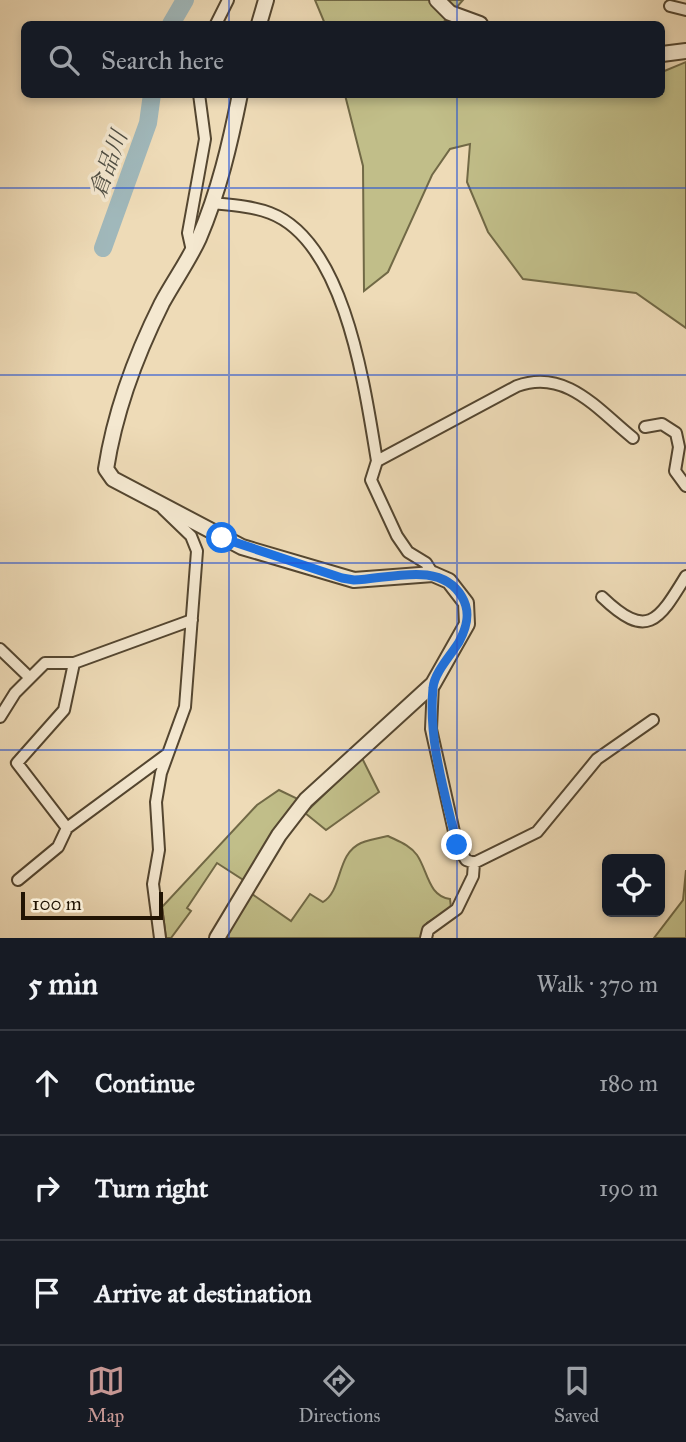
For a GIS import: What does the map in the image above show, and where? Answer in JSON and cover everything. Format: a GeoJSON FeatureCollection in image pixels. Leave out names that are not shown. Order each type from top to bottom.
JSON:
{"type":"FeatureCollection","features":[{"type":"Feature","properties":{"kind":"street"},"geometry":{"type":"LineString","coordinates":[[218,21],[228,0]]}},
{"type":"Feature","properties":{"kind":"street"},"geometry":{"type":"LineString","coordinates":[[259,21],[266,0]]}},
{"type":"Feature","properties":{"kind":"street"},"geometry":{"type":"LineString","coordinates":[[437,0],[450,13],[472,21]]}},
{"type":"Feature","properties":{"kind":"street"},"geometry":{"type":"LineString","coordinates":[[670,6],[686,10]]}},
{"type":"Feature","properties":{"kind":"street"},"geometry":{"type":"LineString","coordinates":[[665,54],[686,51]]}},
{"type":"Feature","properties":{"kind":"street"},"geometry":{"type":"LineString","coordinates":[[192,251],[188,233],[205,139],[200,98]]}},
{"type":"Feature","properties":{"kind":"street"},"geometry":{"type":"LineString","coordinates":[[217,938],[279,835],[306,800],[433,684],[467,624],[466,603],[449,580],[433,575],[354,580],[242,547],[113,479],[106,469],[123,393],[162,304],[192,251],[211,203],[227,160],[239,98]]}},
{"type":"Feature","properties":{"kind":"street"},"geometry":{"type":"LineString","coordinates":[[211,203],[244,206],[272,214],[307,239],[323,261],[355,338],[376,461],[371,480],[397,537],[408,552],[426,563],[433,575]]}},
{"type":"Feature","properties":{"kind":"street"},"geometry":{"type":"LineString","coordinates":[[376,461],[517,386],[540,380],[562,383],[634,438]]}},
{"type":"Feature","properties":{"kind":"street"},"geometry":{"type":"LineString","coordinates":[[645,427],[662,424],[676,433],[679,447],[675,471],[686,486]]}},
{"type":"Feature","properties":{"kind":"street"},"geometry":{"type":"LineString","coordinates":[[157,503],[191,536],[197,551],[185,707],[166,755],[156,802],[159,850],[153,884],[160,938]]}},
{"type":"Feature","properties":{"kind":"street"},"geometry":{"type":"LineString","coordinates":[[602,597],[624,619],[647,622],[656,618],[686,576]]}},
{"type":"Feature","properties":{"kind":"street"},"geometry":{"type":"LineString","coordinates":[[0,717],[28,676],[45,663],[74,663],[192,620]]}},
{"type":"Feature","properties":{"kind":"street"},"geometry":{"type":"LineString","coordinates":[[0,649],[28,676]]}},
{"type":"Feature","properties":{"kind":"street"},"geometry":{"type":"LineString","coordinates":[[67,828],[18,763],[64,710],[74,663]]}},
{"type":"Feature","properties":{"kind":"street"},"geometry":{"type":"LineString","coordinates":[[433,684],[431,729],[457,845],[466,860],[474,863],[537,832],[597,759],[653,720]]}},
{"type":"Feature","properties":{"kind":"street"},"geometry":{"type":"LineString","coordinates":[[18,880],[58,847],[67,828],[166,755]]}},
{"type":"Feature","properties":{"kind":"street"},"geometry":{"type":"LineString","coordinates":[[426,938],[428,930],[457,909],[473,876],[474,863]]}},
{"type":"Feature","properties":{"kind":"shaded area"},"geometry":{"type":"Polygon","coordinates":[[[315,0],[463,0],[445,21],[324,21],[315,0]]]}},
{"type":"Feature","properties":{"kind":"shaded area"},"geometry":{"type":"Polygon","coordinates":[[[686,62],[686,328],[636,293],[523,279],[488,232],[467,182],[470,144],[450,149],[432,175],[388,272],[364,291],[363,166],[346,98],[665,98],[665,71],[686,62]]]}},
{"type":"Feature","properties":{"kind":"shaded area"},"geometry":{"type":"Polygon","coordinates":[[[362,758],[379,792],[326,830],[305,813],[362,758]]]}},
{"type":"Feature","properties":{"kind":"shaded area"},"geometry":{"type":"Polygon","coordinates":[[[279,790],[298,799],[274,829],[245,881],[217,863],[187,908],[191,911],[171,938],[166,938],[162,907],[257,805],[279,790]]]}},
{"type":"Feature","properties":{"kind":"shaded area"},"geometry":{"type":"Polygon","coordinates":[[[388,836],[414,852],[433,888],[443,897],[450,899],[451,908],[427,923],[421,938],[223,938],[252,894],[291,921],[310,894],[323,902],[329,896],[347,855],[353,848],[361,843],[388,836]]]}},
{"type":"Feature","properties":{"kind":"shaded area"},"geometry":{"type":"Polygon","coordinates":[[[686,870],[686,938],[654,938],[683,900],[686,870]]]}},
{"type":"Feature","properties":{"kind":"waterway","name":"倉品川"},"geometry":{"type":"LineString","coordinates":[[173,21],[185,0]]}},
{"type":"Feature","properties":{"kind":"waterway","name":"倉品川"},"geometry":{"type":"LineString","coordinates":[[103,248],[148,123],[151,98]]}},
{"type":"Feature","properties":{"kind":"route"},"geometry":{"type":"LineString","coordinates":[[222,538],[242,547],[342,578],[367,580],[425,574],[449,580],[458,590],[466,603],[467,624],[433,684],[431,720],[457,845]]}}]}
